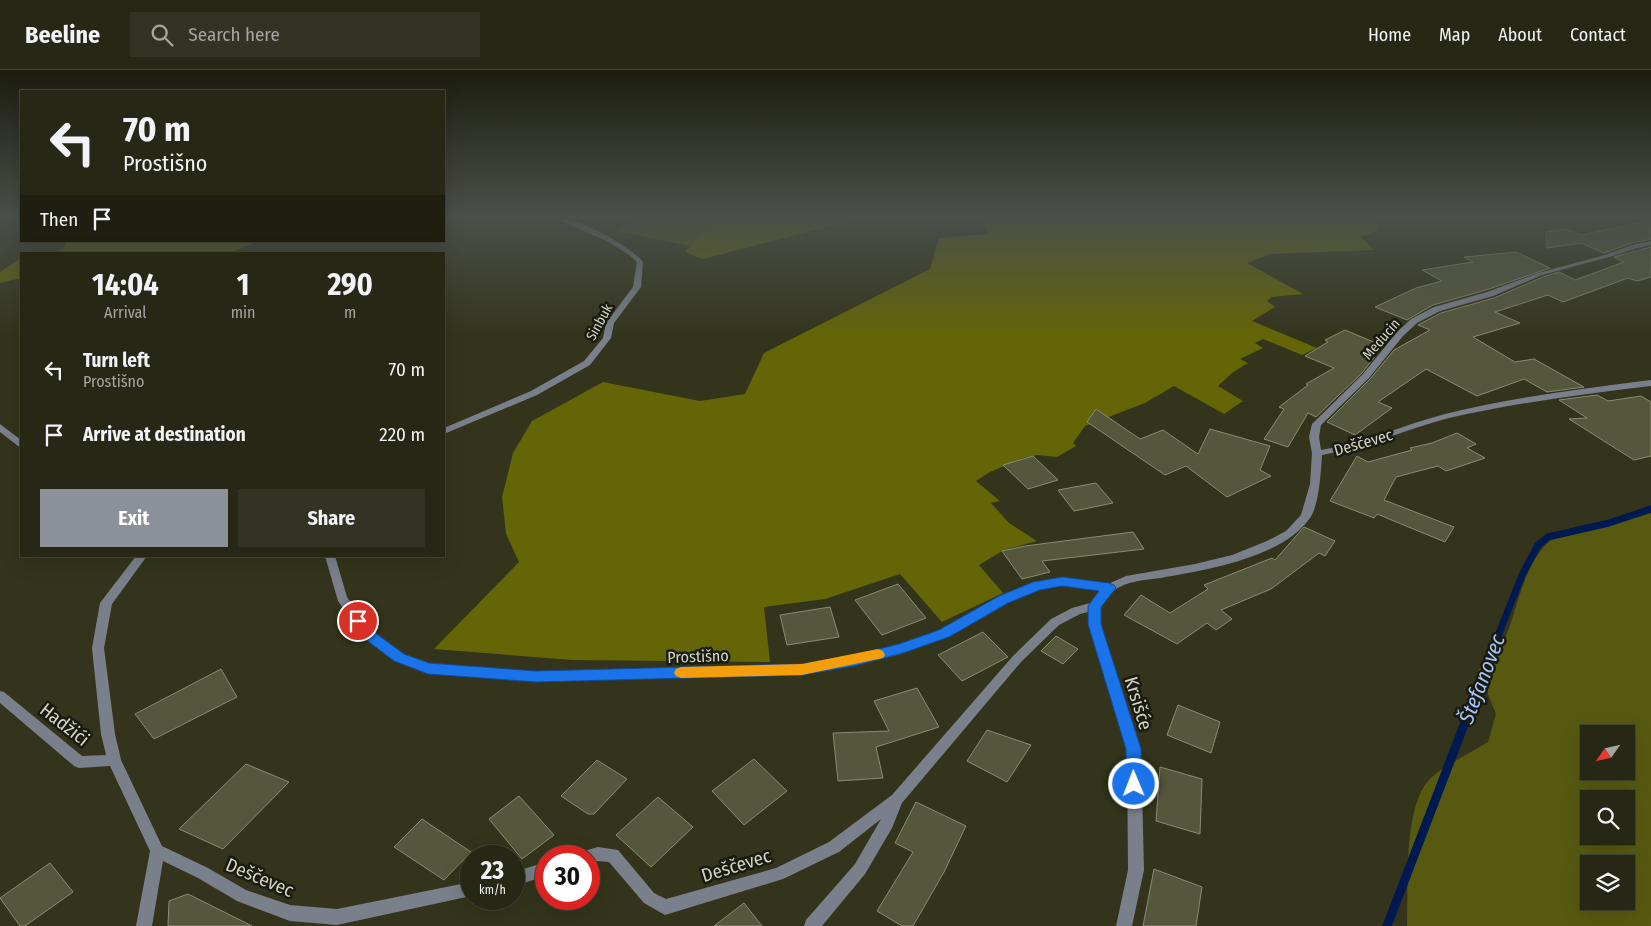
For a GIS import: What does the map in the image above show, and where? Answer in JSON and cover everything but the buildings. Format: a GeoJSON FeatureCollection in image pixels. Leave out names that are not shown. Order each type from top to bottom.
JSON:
{"type":"FeatureCollection","features":[{"type":"Feature","properties":{"kind":"street","name":"Sinbuk"},"geometry":{"type":"LineString","coordinates":[[445,431],[534,393],[587,363],[606,338],[610,323],[637,287],[640,262],[635,257]]}},
{"type":"Feature","properties":{"kind":"street","name":"Meducin"},"geometry":{"type":"LineString","coordinates":[[1317,453],[1314,437],[1317,424],[1366,376],[1400,334],[1414,322],[1438,309],[1490,294],[1540,274],[1603,257]]}},
{"type":"Feature","properties":{"kind":"street","name":"Deščevec"},"geometry":{"type":"LineString","coordinates":[[1109,588],[1126,580],[1149,574],[1195,568],[1235,558],[1272,544],[1290,533],[1306,516],[1315,484],[1317,453],[1338,451],[1446,416],[1524,401],[1651,383]]}},
{"type":"Feature","properties":{"kind":"street"},"geometry":{"type":"LineString","coordinates":[[0,427],[20,443]]}},
{"type":"Feature","properties":{"kind":"street"},"geometry":{"type":"LineString","coordinates":[[141,557],[106,603],[98,648],[108,734],[114,760],[157,851],[144,926]]}},
{"type":"Feature","properties":{"kind":"street","name":"Prostišno"},"geometry":{"type":"LineString","coordinates":[[330,557],[342,598],[366,633],[399,657],[428,668],[536,677],[802,669],[854,661],[901,649],[944,633],[1003,600],[1037,586],[1062,581],[1109,588]]}},
{"type":"Feature","properties":{"kind":"street"},"geometry":{"type":"LineString","coordinates":[[1094,606],[1109,588]]}},
{"type":"Feature","properties":{"kind":"street","name":"Deščevec"},"geometry":{"type":"LineString","coordinates":[[600,854],[613,855],[649,898],[665,907],[778,874],[834,847],[897,799],[1018,660],[1055,622],[1076,611],[1094,606]]}},
{"type":"Feature","properties":{"kind":"street","name":"Krsišće"},"geometry":{"type":"LineString","coordinates":[[1094,606],[1094,624],[1134,749],[1136,870],[1124,926]]}},
{"type":"Feature","properties":{"kind":"street","name":"Hadžići"},"geometry":{"type":"LineString","coordinates":[[0,696],[79,762],[114,760]]}},
{"type":"Feature","properties":{"kind":"street","name":"Deščevec"},"geometry":{"type":"LineString","coordinates":[[812,926],[860,869],[887,823],[897,799]]}},
{"type":"Feature","properties":{"kind":"street","name":"Deščevec"},"geometry":{"type":"LineString","coordinates":[[157,851],[203,873],[242,896],[290,913],[337,917],[460,891]]}},
{"type":"Feature","properties":{"kind":"shaded area"},"geometry":{"type":"Polygon","coordinates":[[[933,257],[1262,257],[1247,263],[1303,294],[1272,297],[1267,301],[1275,307],[1252,321],[1317,348],[1302,355],[1263,339],[1255,343],[1263,348],[1240,359],[1248,363],[1232,373],[1218,386],[1243,401],[1224,414],[1174,386],[1145,403],[1085,426],[1073,443],[1076,446],[1057,457],[1037,455],[1023,458],[990,472],[976,481],[1000,501],[991,503],[1009,523],[1037,541],[1004,550],[979,565],[1003,593],[942,622],[900,574],[825,599],[764,607],[770,662],[572,660],[434,649],[519,562],[506,534],[502,497],[513,453],[532,421],[603,382],[700,401],[745,394],[764,353],[930,269],[933,257]]]}},
{"type":"Feature","properties":{"kind":"shaded area"},"geometry":{"type":"Polygon","coordinates":[[[20,259],[20,278],[0,283],[0,272],[20,259]]]}},
{"type":"Feature","properties":{"kind":"shaded area"},"geometry":{"type":"Polygon","coordinates":[[[1651,513],[1651,926],[1407,926],[1411,826],[1422,789],[1438,772],[1488,742],[1496,714],[1478,670],[1500,648],[1508,631],[1527,575],[1542,550],[1552,539],[1651,513]]]}},
{"type":"Feature","properties":{"kind":"waterway","name":"Štefanovec"},"geometry":{"type":"LineString","coordinates":[[1479,684],[1522,575],[1538,545],[1548,537],[1609,523],[1651,509]]}},
{"type":"Feature","properties":{"kind":"waterway","name":"Štefanovec"},"geometry":{"type":"LineString","coordinates":[[1387,926],[1480,683]]}},
{"type":"Feature","properties":{"kind":"slow traffic"},"geometry":{"type":"LineString","coordinates":[[681,673],[802,669],[854,661],[878,655]]}},
{"type":"Feature","properties":{"kind":"route"},"geometry":{"type":"LineString","coordinates":[[358,621],[366,633],[399,657],[428,668],[536,677],[802,669],[854,661],[901,649],[944,633],[1003,600],[1037,586],[1062,581],[1109,588],[1094,606],[1094,624],[1134,749],[1134,784]]}}]}
